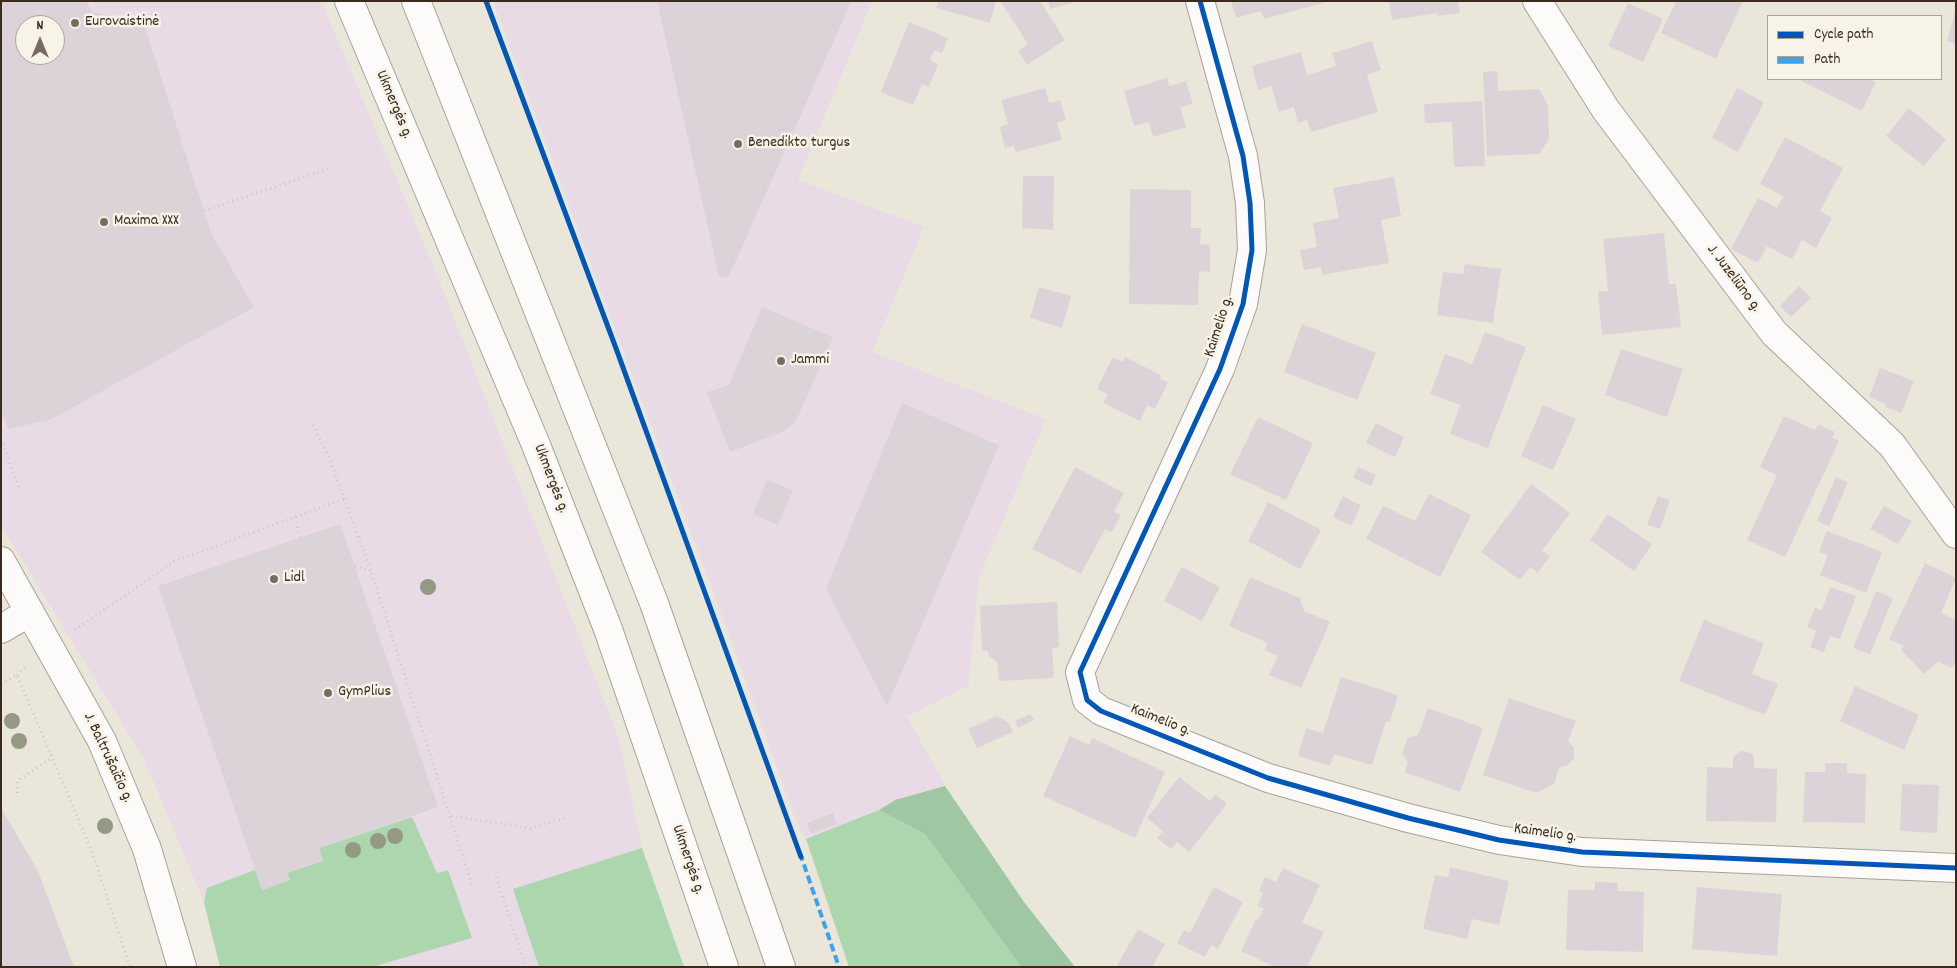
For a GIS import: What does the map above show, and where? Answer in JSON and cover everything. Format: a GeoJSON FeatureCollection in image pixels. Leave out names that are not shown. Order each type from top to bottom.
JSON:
{"type":"FeatureCollection","features":[{"type":"Feature","properties":{"kind":"main road","name":"Ukmergės g."},"geometry":{"type":"LineString","coordinates":[[349,1],[536,444],[598,601],[724,967]]}},
{"type":"Feature","properties":{"kind":"main road"},"geometry":{"type":"LineString","coordinates":[[416,1],[654,603],[781,967]]}},
{"type":"Feature","properties":{"kind":"main road","name":"Kaimelio g."},"geometry":{"type":"LineString","coordinates":[[1200,1],[1243,156],[1250,203],[1252,250],[1243,304],[1220,369],[1080,672],[1087,700],[1101,711],[1268,778],[1408,818],[1499,840],[1582,852],[1956,868]]}},
{"type":"Feature","properties":{"kind":"main road","name":"J. Juzeliūno g."},"geometry":{"type":"LineString","coordinates":[[1536,1],[1606,110],[1774,333],[1892,445],[1956,534]]}},
{"type":"Feature","properties":{"kind":"main road","name":"J. Baltrušaičio g."},"geometry":{"type":"LineString","coordinates":[[1,561],[102,741],[147,849],[182,967]]}},
{"type":"Feature","properties":{"kind":"main road"},"geometry":{"type":"LineString","coordinates":[[1,629],[30,612]]}},
{"type":"Feature","properties":{"kind":"path"},"geometry":{"type":"LineString","coordinates":[[204,211],[330,168]]}},
{"type":"Feature","properties":{"kind":"path"},"geometry":{"type":"LineString","coordinates":[[313,426],[328,456],[371,571],[472,885]]}},
{"type":"Feature","properties":{"kind":"path"},"geometry":{"type":"LineString","coordinates":[[1,439],[20,491]]}},
{"type":"Feature","properties":{"kind":"path"},"geometry":{"type":"LineString","coordinates":[[68,635],[175,561],[344,498]]}},
{"type":"Feature","properties":{"kind":"path"},"geometry":{"type":"LineString","coordinates":[[295,517],[300,537]]}},
{"type":"Feature","properties":{"kind":"path"},"geometry":{"type":"LineString","coordinates":[[355,566],[371,571]]}},
{"type":"Feature","properties":{"kind":"path"},"geometry":{"type":"LineString","coordinates":[[1,684],[17,675],[93,854],[130,967]]}},
{"type":"Feature","properties":{"kind":"path"},"geometry":{"type":"LineString","coordinates":[[17,793],[18,780],[52,758]]}},
{"type":"Feature","properties":{"kind":"path"},"geometry":{"type":"LineString","coordinates":[[451,816],[531,828],[566,818]]}},
{"type":"Feature","properties":{"kind":"path"},"geometry":{"type":"LineString","coordinates":[[496,877],[526,967]]}},
{"type":"Feature","properties":{"kind":"shaded area"},"geometry":{"type":"Polygon","coordinates":[[[1,1],[321,1],[435,270],[619,739],[642,848],[684,967],[220,967],[204,902],[144,759],[1,525],[1,1]]]}},
{"type":"Feature","properties":{"kind":"shaded area"},"geometry":{"type":"Polygon","coordinates":[[[493,1],[872,1],[798,180],[924,227],[872,352],[1046,419],[979,577],[968,686],[907,716],[945,786],[895,800],[879,810],[806,839],[798,825],[719,607],[493,1]]]}},
{"type":"Feature","properties":{"kind":"green space"},"geometry":{"type":"Polygon","coordinates":[[[945,786],[1024,902],[1075,967],[1021,967],[925,834],[879,810],[895,800],[945,786]]]}},
{"type":"Feature","properties":{"kind":"green space"},"geometry":{"type":"Polygon","coordinates":[[[879,810],[925,834],[1021,967],[849,967],[806,839],[879,810]]]}},
{"type":"Feature","properties":{"kind":"green space"},"geometry":{"type":"Polygon","coordinates":[[[412,817],[437,873],[448,870],[472,938],[372,967],[220,967],[204,902],[207,888],[255,870],[262,890],[290,880],[287,873],[323,861],[319,848],[412,817]]]}},
{"type":"Feature","properties":{"kind":"green space"},"geometry":{"type":"Polygon","coordinates":[[[642,848],[684,967],[539,967],[513,889],[642,848]]]}},
{"type":"Feature","properties":{"kind":"building","name":"Maxima XXX"},"geometry":{"type":"Polygon","coordinates":[[[1,1],[86,1],[92,12],[143,21],[211,233],[254,307],[52,419],[8,429],[1,409],[1,1]]]}},
{"type":"Feature","properties":{"kind":"building","name":"Benedikto turgus"},"geometry":{"type":"Polygon","coordinates":[[[657,1],[851,2],[728,278],[719,276],[657,1]]]}},
{"type":"Feature","properties":{"kind":"building"},"geometry":{"type":"Polygon","coordinates":[[[938,1],[996,1],[990,23],[936,8],[938,1]]]}},
{"type":"Feature","properties":{"kind":"building"},"geometry":{"type":"Polygon","coordinates":[[[1000,1],[1040,1],[1065,40],[1027,65],[1018,51],[1028,44],[1000,1]]]}},
{"type":"Feature","properties":{"kind":"building"},"geometry":{"type":"Polygon","coordinates":[[[1048,1],[1075,1],[1075,2],[1050,9],[1048,1]]]}},
{"type":"Feature","properties":{"kind":"building"},"geometry":{"type":"Polygon","coordinates":[[[1231,1],[1327,2],[1264,19],[1261,11],[1236,18],[1231,1]]]}},
{"type":"Feature","properties":{"kind":"building"},"geometry":{"type":"Polygon","coordinates":[[[1389,1],[1458,1],[1460,13],[1437,16],[1437,13],[1392,20],[1389,1]]]}},
{"type":"Feature","properties":{"kind":"building"},"geometry":{"type":"Polygon","coordinates":[[[1676,1],[1743,1],[1716,59],[1661,33],[1676,1]]]}},
{"type":"Feature","properties":{"kind":"building"},"geometry":{"type":"Polygon","coordinates":[[[1628,3],[1663,19],[1643,62],[1608,46],[1628,3]]]}},
{"type":"Feature","properties":{"kind":"building"},"geometry":{"type":"Polygon","coordinates":[[[1956,12],[1956,44],[1947,41],[1956,12]]]}},
{"type":"Feature","properties":{"kind":"building"},"geometry":{"type":"Polygon","coordinates":[[[909,22],[948,38],[942,53],[934,50],[930,60],[938,64],[929,87],[922,84],[913,105],[881,92],[909,22]]]}},
{"type":"Feature","properties":{"kind":"building"},"geometry":{"type":"Polygon","coordinates":[[[1372,41],[1381,70],[1367,75],[1378,112],[1311,132],[1307,120],[1298,123],[1294,107],[1279,112],[1271,86],[1258,90],[1252,66],[1301,52],[1307,75],[1336,66],[1332,53],[1372,41]]]}},
{"type":"Feature","properties":{"kind":"building"},"geometry":{"type":"Polygon","coordinates":[[[1497,71],[1498,91],[1539,89],[1548,105],[1549,139],[1539,154],[1487,156],[1483,72],[1497,71]]]}},
{"type":"Feature","properties":{"kind":"building"},"geometry":{"type":"Polygon","coordinates":[[[1167,78],[1169,86],[1186,81],[1193,104],[1180,107],[1186,127],[1153,137],[1149,122],[1134,126],[1124,91],[1167,78]]]}},
{"type":"Feature","properties":{"kind":"building"},"geometry":{"type":"Polygon","coordinates":[[[1871,80],[1876,82],[1862,111],[1801,81],[1871,80]]]}},
{"type":"Feature","properties":{"kind":"building"},"geometry":{"type":"Polygon","coordinates":[[[1045,88],[1049,103],[1060,100],[1066,120],[1057,123],[1062,140],[1015,152],[1014,146],[1005,148],[1000,127],[1008,124],[1001,100],[1045,88]]]}},
{"type":"Feature","properties":{"kind":"building"},"geometry":{"type":"Polygon","coordinates":[[[1737,88],[1764,102],[1738,152],[1712,138],[1737,88]]]}},
{"type":"Feature","properties":{"kind":"building"},"geometry":{"type":"Polygon","coordinates":[[[1482,101],[1485,166],[1454,167],[1452,122],[1425,123],[1424,104],[1482,101]]]}},
{"type":"Feature","properties":{"kind":"building"},"geometry":{"type":"Polygon","coordinates":[[[1909,108],[1946,139],[1924,166],[1886,136],[1909,108]]]}},
{"type":"Feature","properties":{"kind":"building"},"geometry":{"type":"Polygon","coordinates":[[[1785,137],[1843,168],[1820,211],[1832,218],[1816,248],[1802,240],[1792,259],[1767,246],[1758,263],[1731,249],[1758,198],[1777,208],[1783,196],[1760,184],[1785,137]]]}},
{"type":"Feature","properties":{"kind":"building"},"geometry":{"type":"Polygon","coordinates":[[[1023,176],[1054,176],[1053,230],[1022,228],[1023,176]]]}},
{"type":"Feature","properties":{"kind":"building"},"geometry":{"type":"Polygon","coordinates":[[[1394,177],[1401,216],[1381,220],[1389,263],[1322,275],[1321,267],[1304,270],[1300,250],[1317,247],[1313,223],[1339,218],[1333,188],[1394,177]]]}},
{"type":"Feature","properties":{"kind":"building"},"geometry":{"type":"Polygon","coordinates":[[[1130,189],[1191,190],[1191,228],[1201,228],[1200,244],[1210,245],[1210,272],[1199,271],[1198,305],[1129,304],[1130,189]]]}},
{"type":"Feature","properties":{"kind":"building"},"geometry":{"type":"Polygon","coordinates":[[[1664,233],[1669,284],[1676,284],[1681,327],[1602,335],[1598,292],[1608,291],[1603,239],[1664,233]]]}},
{"type":"Feature","properties":{"kind":"building"},"geometry":{"type":"Polygon","coordinates":[[[1465,264],[1501,269],[1493,323],[1437,315],[1443,272],[1463,274],[1465,264]]]}},
{"type":"Feature","properties":{"kind":"building"},"geometry":{"type":"Polygon","coordinates":[[[1799,286],[1811,298],[1791,317],[1780,306],[1799,286]]]}},
{"type":"Feature","properties":{"kind":"building"},"geometry":{"type":"Polygon","coordinates":[[[1039,287],[1071,296],[1062,328],[1030,318],[1039,287]]]}},
{"type":"Feature","properties":{"kind":"building","name":"Jammi"},"geometry":{"type":"Polygon","coordinates":[[[762,307],[833,337],[796,421],[784,431],[730,452],[707,392],[729,385],[762,307]]]}},
{"type":"Feature","properties":{"kind":"building"},"geometry":{"type":"Polygon","coordinates":[[[1302,324],[1376,353],[1357,400],[1284,372],[1302,324]]]}},
{"type":"Feature","properties":{"kind":"building"},"geometry":{"type":"Polygon","coordinates":[[[1485,332],[1526,347],[1488,448],[1450,434],[1460,405],[1430,394],[1445,354],[1472,364],[1485,332]]]}},
{"type":"Feature","properties":{"kind":"building"},"geometry":{"type":"Polygon","coordinates":[[[1621,349],[1683,369],[1667,417],[1605,395],[1621,349]]]}},
{"type":"Feature","properties":{"kind":"building"},"geometry":{"type":"Polygon","coordinates":[[[1113,357],[1123,362],[1125,357],[1161,375],[1160,379],[1168,382],[1155,409],[1147,405],[1140,421],[1103,403],[1108,394],[1097,389],[1113,357]]]}},
{"type":"Feature","properties":{"kind":"building"},"geometry":{"type":"Polygon","coordinates":[[[1880,368],[1914,381],[1901,413],[1885,407],[1886,404],[1869,397],[1880,368]]]}},
{"type":"Feature","properties":{"kind":"building"},"geometry":{"type":"Polygon","coordinates":[[[902,403],[999,445],[887,706],[826,589],[902,403]]]}},
{"type":"Feature","properties":{"kind":"building"},"geometry":{"type":"Polygon","coordinates":[[[1543,405],[1576,419],[1553,470],[1521,456],[1543,405]]]}},
{"type":"Feature","properties":{"kind":"building"},"geometry":{"type":"Polygon","coordinates":[[[1784,416],[1815,430],[1818,424],[1835,432],[1832,438],[1839,441],[1785,557],[1747,540],[1777,475],[1760,467],[1784,416]]]}},
{"type":"Feature","properties":{"kind":"building"},"geometry":{"type":"Polygon","coordinates":[[[1258,417],[1313,443],[1286,500],[1230,474],[1258,417]]]}},
{"type":"Feature","properties":{"kind":"building"},"geometry":{"type":"Polygon","coordinates":[[[1376,423],[1404,437],[1395,457],[1366,443],[1376,423]]]}},
{"type":"Feature","properties":{"kind":"building"},"geometry":{"type":"Polygon","coordinates":[[[1075,467],[1124,493],[1114,512],[1121,515],[1112,532],[1105,529],[1081,574],[1032,549],[1075,467]]]}},
{"type":"Feature","properties":{"kind":"building"},"geometry":{"type":"Polygon","coordinates":[[[1358,467],[1376,475],[1371,486],[1353,478],[1358,467]]]}},
{"type":"Feature","properties":{"kind":"building"},"geometry":{"type":"Polygon","coordinates":[[[1836,477],[1848,482],[1829,526],[1817,521],[1836,477]]]}},
{"type":"Feature","properties":{"kind":"building"},"geometry":{"type":"Polygon","coordinates":[[[767,480],[793,490],[778,525],[753,514],[767,480]]]}},
{"type":"Feature","properties":{"kind":"building"},"geometry":{"type":"Polygon","coordinates":[[[1531,484],[1570,513],[1542,551],[1550,556],[1538,573],[1530,567],[1520,580],[1481,552],[1531,484]]]}},
{"type":"Feature","properties":{"kind":"building"},"geometry":{"type":"Polygon","coordinates":[[[1429,494],[1471,515],[1440,577],[1366,539],[1383,506],[1415,521],[1429,494]]]}},
{"type":"Feature","properties":{"kind":"building"},"geometry":{"type":"Polygon","coordinates":[[[1343,496],[1361,505],[1351,526],[1333,517],[1343,496]]]}},
{"type":"Feature","properties":{"kind":"building"},"geometry":{"type":"Polygon","coordinates":[[[1658,496],[1670,500],[1660,529],[1647,525],[1658,496]]]}},
{"type":"Feature","properties":{"kind":"building"},"geometry":{"type":"Polygon","coordinates":[[[1268,502],[1321,530],[1300,569],[1248,541],[1268,502]]]}},
{"type":"Feature","properties":{"kind":"building"},"geometry":{"type":"Polygon","coordinates":[[[1884,506],[1912,521],[1898,544],[1870,529],[1884,506]]]}},
{"type":"Feature","properties":{"kind":"building"},"geometry":{"type":"Polygon","coordinates":[[[1608,514],[1652,544],[1634,571],[1590,540],[1608,514]]]}},
{"type":"Feature","properties":{"kind":"building"},"geometry":{"type":"Polygon","coordinates":[[[340,524],[438,807],[319,848],[323,861],[287,873],[290,880],[262,890],[158,586],[340,524]]]}},
{"type":"Feature","properties":{"kind":"building"},"geometry":{"type":"Polygon","coordinates":[[[1827,531],[1882,552],[1866,593],[1820,575],[1828,555],[1819,552],[1827,531]]]}},
{"type":"Feature","properties":{"kind":"building"},"geometry":{"type":"Polygon","coordinates":[[[1925,563],[1956,578],[1941,613],[1956,620],[1956,660],[1952,668],[1938,662],[1924,674],[1901,650],[1904,646],[1889,639],[1925,563]]]}},
{"type":"Feature","properties":{"kind":"building"},"geometry":{"type":"Polygon","coordinates":[[[1182,567],[1220,587],[1202,621],[1164,601],[1182,567]]]}},
{"type":"Feature","properties":{"kind":"building"},"geometry":{"type":"Polygon","coordinates":[[[1250,577],[1300,598],[1304,611],[1330,622],[1301,688],[1269,675],[1278,656],[1264,650],[1268,643],[1229,626],[1250,577]]]}},
{"type":"Feature","properties":{"kind":"building"},"geometry":{"type":"Polygon","coordinates":[[[1830,587],[1856,596],[1840,639],[1830,636],[1824,652],[1810,647],[1816,631],[1807,627],[1815,608],[1822,610],[1830,587]]]}},
{"type":"Feature","properties":{"kind":"building"},"geometry":{"type":"Polygon","coordinates":[[[1876,591],[1893,598],[1870,654],[1853,648],[1876,591]]]}},
{"type":"Feature","properties":{"kind":"building"},"geometry":{"type":"Polygon","coordinates":[[[1057,602],[1059,647],[1052,648],[1054,678],[999,681],[997,662],[989,656],[988,651],[982,651],[980,606],[1057,602]]]}},
{"type":"Feature","properties":{"kind":"building"},"geometry":{"type":"Polygon","coordinates":[[[1704,620],[1764,643],[1752,674],[1778,684],[1765,715],[1679,681],[1704,620]]]}},
{"type":"Feature","properties":{"kind":"building"},"geometry":{"type":"Polygon","coordinates":[[[1341,677],[1398,695],[1390,722],[1386,721],[1372,765],[1334,754],[1330,766],[1298,756],[1306,728],[1323,733],[1341,677]]]}},
{"type":"Feature","properties":{"kind":"building"},"geometry":{"type":"Polygon","coordinates":[[[1855,686],[1919,715],[1904,750],[1840,721],[1855,686]]]}},
{"type":"Feature","properties":{"kind":"building"},"geometry":{"type":"Polygon","coordinates":[[[1509,698],[1576,721],[1568,741],[1574,747],[1574,758],[1568,765],[1559,768],[1554,784],[1536,793],[1483,775],[1509,698]]]}},
{"type":"Feature","properties":{"kind":"building"},"geometry":{"type":"Polygon","coordinates":[[[1428,708],[1483,728],[1460,792],[1405,772],[1408,762],[1402,754],[1408,738],[1418,735],[1428,708]]]}},
{"type":"Feature","properties":{"kind":"building"},"geometry":{"type":"Polygon","coordinates":[[[1030,714],[1034,720],[1018,728],[1015,721],[1030,714]]]}},
{"type":"Feature","properties":{"kind":"building"},"geometry":{"type":"Polygon","coordinates":[[[997,716],[1008,722],[1013,732],[977,748],[968,729],[997,716]]]}},
{"type":"Feature","properties":{"kind":"building"},"geometry":{"type":"Polygon","coordinates":[[[1070,736],[1089,745],[1092,738],[1165,772],[1135,838],[1043,796],[1070,736]]]}},
{"type":"Feature","properties":{"kind":"building"},"geometry":{"type":"Polygon","coordinates":[[[1741,751],[1751,753],[1754,758],[1754,768],[1777,769],[1776,822],[1706,821],[1707,767],[1733,768],[1733,757],[1741,751]]]}},
{"type":"Feature","properties":{"kind":"building"},"geometry":{"type":"Polygon","coordinates":[[[1825,763],[1847,763],[1847,773],[1866,774],[1865,823],[1803,822],[1805,772],[1825,772],[1825,763]]]}},
{"type":"Feature","properties":{"kind":"building"},"geometry":{"type":"Polygon","coordinates":[[[1179,777],[1210,801],[1215,794],[1227,804],[1189,852],[1177,842],[1171,849],[1157,838],[1163,831],[1147,818],[1179,777]]]}},
{"type":"Feature","properties":{"kind":"building"},"geometry":{"type":"Polygon","coordinates":[[[1902,784],[1939,785],[1937,833],[1900,831],[1902,784]]]}},
{"type":"Feature","properties":{"kind":"building"},"geometry":{"type":"Polygon","coordinates":[[[1,808],[38,871],[74,967],[1,967],[1,808]]]}},
{"type":"Feature","properties":{"kind":"building"},"geometry":{"type":"Polygon","coordinates":[[[833,813],[837,824],[811,834],[807,823],[833,813]]]}},
{"type":"Feature","properties":{"kind":"building"},"geometry":{"type":"Polygon","coordinates":[[[1450,867],[1509,881],[1499,925],[1472,919],[1467,939],[1423,929],[1435,875],[1448,877],[1450,867]]]}},
{"type":"Feature","properties":{"kind":"building"},"geometry":{"type":"Polygon","coordinates":[[[1283,868],[1320,885],[1302,922],[1324,932],[1307,967],[1275,967],[1241,951],[1256,919],[1258,920],[1264,908],[1257,906],[1263,893],[1259,891],[1265,877],[1276,882],[1283,868]]]}},
{"type":"Feature","properties":{"kind":"building"},"geometry":{"type":"Polygon","coordinates":[[[1595,882],[1618,883],[1618,891],[1644,892],[1643,952],[1566,950],[1568,890],[1595,890],[1595,882]]]}},
{"type":"Feature","properties":{"kind":"building"},"geometry":{"type":"Polygon","coordinates":[[[1214,887],[1243,902],[1218,949],[1211,945],[1205,957],[1177,943],[1184,930],[1190,933],[1214,887]]]}},
{"type":"Feature","properties":{"kind":"building"},"geometry":{"type":"Polygon","coordinates":[[[1697,887],[1782,894],[1777,956],[1692,949],[1697,887]]]}},
{"type":"Feature","properties":{"kind":"building"},"geometry":{"type":"Polygon","coordinates":[[[1138,929],[1165,944],[1152,967],[1116,967],[1138,929]]]}},
{"type":"Feature","properties":{"kind":"marked path"},"geometry":{"type":"LineString","coordinates":[[800,853],[839,967]]}},
{"type":"Feature","properties":{"kind":"cycle path"},"geometry":{"type":"LineString","coordinates":[[486,1],[617,351],[801,857]]}},
{"type":"Feature","properties":{"kind":"cycle path"},"geometry":{"type":"LineString","coordinates":[[1200,1],[1243,156],[1250,203],[1252,250],[1243,304],[1220,369],[1080,672],[1087,700],[1101,711],[1268,778],[1408,818],[1499,840],[1582,852],[1956,868]]}},
{"type":"Feature","properties":{"kind":"place","name":"Eurovaistinė"},"geometry":{"type":"Point","coordinates":[75,23]}},
{"type":"Feature","properties":{"kind":"place","name":"Benedikto turgus"},"geometry":{"type":"Point","coordinates":[738,144]}},
{"type":"Feature","properties":{"kind":"place","name":"Maxima XXX"},"geometry":{"type":"Point","coordinates":[104,222]}},
{"type":"Feature","properties":{"kind":"place","name":"Jammi"},"geometry":{"type":"Point","coordinates":[781,361]}},
{"type":"Feature","properties":{"kind":"place","name":"Lidl"},"geometry":{"type":"Point","coordinates":[274,579]}},
{"type":"Feature","properties":{"kind":"place","name":"GymPlius"},"geometry":{"type":"Point","coordinates":[328,693]}}]}
